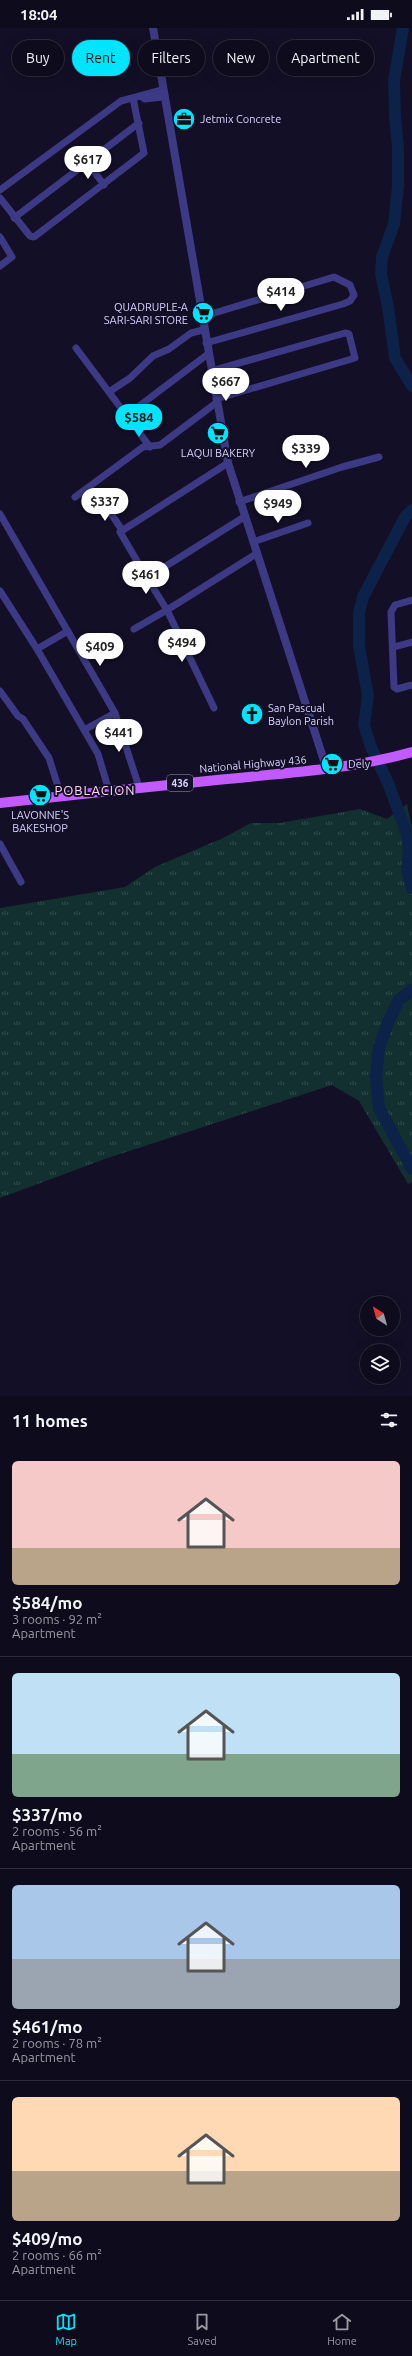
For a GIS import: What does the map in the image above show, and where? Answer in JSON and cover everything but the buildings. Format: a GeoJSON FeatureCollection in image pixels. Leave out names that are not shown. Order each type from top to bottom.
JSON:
{"type":"FeatureCollection","features":[{"type":"Feature","properties":{"kind":"main road","name":"National Highway 436"},"geometry":{"type":"LineString","coordinates":[[0,803],[139,787],[327,770],[361,765],[412,752]]}},
{"type":"Feature","properties":{"kind":"street"},"geometry":{"type":"LineString","coordinates":[[152,28],[203,330],[228,463],[239,502],[299,680],[327,770]]}},
{"type":"Feature","properties":{"kind":"street"},"geometry":{"type":"LineString","coordinates":[[0,190],[121,101],[142,97],[144,99],[163,94]]}},
{"type":"Feature","properties":{"kind":"street"},"geometry":{"type":"LineString","coordinates":[[0,198],[14,218],[30,236],[34,237],[104,185],[144,153],[133,98]]}},
{"type":"Feature","properties":{"kind":"street"},"geometry":{"type":"LineString","coordinates":[[14,218],[139,123]]}},
{"type":"Feature","properties":{"kind":"street"},"geometry":{"type":"LineString","coordinates":[[88,163],[104,185]]}},
{"type":"Feature","properties":{"kind":"street"},"geometry":{"type":"LineString","coordinates":[[0,237],[12,257],[0,266]]}},
{"type":"Feature","properties":{"kind":"street"},"geometry":{"type":"LineString","coordinates":[[201,316],[334,278],[350,285],[354,296],[350,301],[343,304],[206,343]]}},
{"type":"Feature","properties":{"kind":"street"},"geometry":{"type":"LineString","coordinates":[[109,392],[130,378],[153,356],[170,349],[191,333],[203,330]]}},
{"type":"Feature","properties":{"kind":"street"},"geometry":{"type":"LineString","coordinates":[[75,497],[143,446],[150,447],[160,445],[216,400],[355,358],[347,333],[211,371]]}},
{"type":"Feature","properties":{"kind":"street"},"geometry":{"type":"LineString","coordinates":[[76,348],[150,447]]}},
{"type":"Feature","properties":{"kind":"street"},"geometry":{"type":"LineString","coordinates":[[126,416],[208,354]]}},
{"type":"Feature","properties":{"kind":"street"},"geometry":{"type":"LineString","coordinates":[[239,502],[342,466],[378,457]]}},
{"type":"Feature","properties":{"kind":"street"},"geometry":{"type":"LineString","coordinates":[[214,708],[166,610],[120,534],[122,530],[228,463]]}},
{"type":"Feature","properties":{"kind":"street"},"geometry":{"type":"LineString","coordinates":[[104,503],[122,530]]}},
{"type":"Feature","properties":{"kind":"street"},"geometry":{"type":"LineString","coordinates":[[0,514],[115,713],[139,787]]}},
{"type":"Feature","properties":{"kind":"street"},"geometry":{"type":"LineString","coordinates":[[147,578],[244,517]]}},
{"type":"Feature","properties":{"kind":"street"},"geometry":{"type":"LineString","coordinates":[[253,542],[308,523]]}},
{"type":"Feature","properties":{"kind":"street"},"geometry":{"type":"LineString","coordinates":[[134,629],[256,554]]}},
{"type":"Feature","properties":{"kind":"street"},"geometry":{"type":"LineString","coordinates":[[0,591],[37,649],[98,754],[109,791]]}},
{"type":"Feature","properties":{"kind":"street"},"geometry":{"type":"LineString","coordinates":[[412,600],[395,605],[392,609],[394,687],[397,689],[412,685]]}},
{"type":"Feature","properties":{"kind":"street"},"geometry":{"type":"LineString","coordinates":[[37,649],[68,631]]}},
{"type":"Feature","properties":{"kind":"street"},"geometry":{"type":"LineString","coordinates":[[394,647],[412,642]]}},
{"type":"Feature","properties":{"kind":"street"},"geometry":{"type":"LineString","coordinates":[[0,691],[18,716],[23,719],[49,758],[60,796]]}},
{"type":"Feature","properties":{"kind":"street"},"geometry":{"type":"LineString","coordinates":[[84,730],[115,713]]}},
{"type":"Feature","properties":{"kind":"street"},"geometry":{"type":"LineString","coordinates":[[0,844],[21,882]]}},
{"type":"Feature","properties":{"kind":"green space"},"geometry":{"type":"Polygon","coordinates":[[[407,804],[412,829],[412,1182],[408,1184],[359,1101],[332,1085],[105,1159],[0,1198],[0,908],[125,887],[155,867],[223,838],[251,823],[280,823],[360,809],[387,819],[407,804]]]}},
{"type":"Feature","properties":{"kind":"waterway"},"geometry":{"type":"LineString","coordinates":[[403,28],[394,81],[398,148],[398,186],[394,224],[382,257],[381,274],[388,307],[395,358],[412,386]]}},
{"type":"Feature","properties":{"kind":"waterway"},"geometry":{"type":"LineString","coordinates":[[412,510],[405,517],[363,597],[359,613],[359,646],[368,696],[364,725],[371,747],[388,783],[407,834],[409,851],[407,870],[412,888]]}},
{"type":"Feature","properties":{"kind":"waterway"},"geometry":{"type":"LineString","coordinates":[[412,990],[399,1000],[388,1022],[379,1048],[376,1077],[379,1108],[412,1169]]}},
{"type":"Feature","properties":{"kind":"place","name":"Jetmix Concrete"},"geometry":{"type":"Point","coordinates":[184,119]}},
{"type":"Feature","properties":{"kind":"place","name":"QUADRUPLE-A SARI-SARI STORE"},"geometry":{"type":"Point","coordinates":[203,313]}},
{"type":"Feature","properties":{"kind":"place","name":"LAQUI BAKERY"},"geometry":{"type":"Point","coordinates":[218,433]}},
{"type":"Feature","properties":{"kind":"place","name":"San Pascual Baylon Parish"},"geometry":{"type":"Point","coordinates":[252,714]}},
{"type":"Feature","properties":{"kind":"place","name":"Dely"},"geometry":{"type":"Point","coordinates":[332,764]}},
{"type":"Feature","properties":{"kind":"place","name":"LAVONNE'S BAKESHOP"},"geometry":{"type":"Point","coordinates":[40,795]}},
{"type":"Feature","properties":{"kind":"district","name":"POBLACION"},"geometry":{"type":"Point","coordinates":[95,790]}}]}
